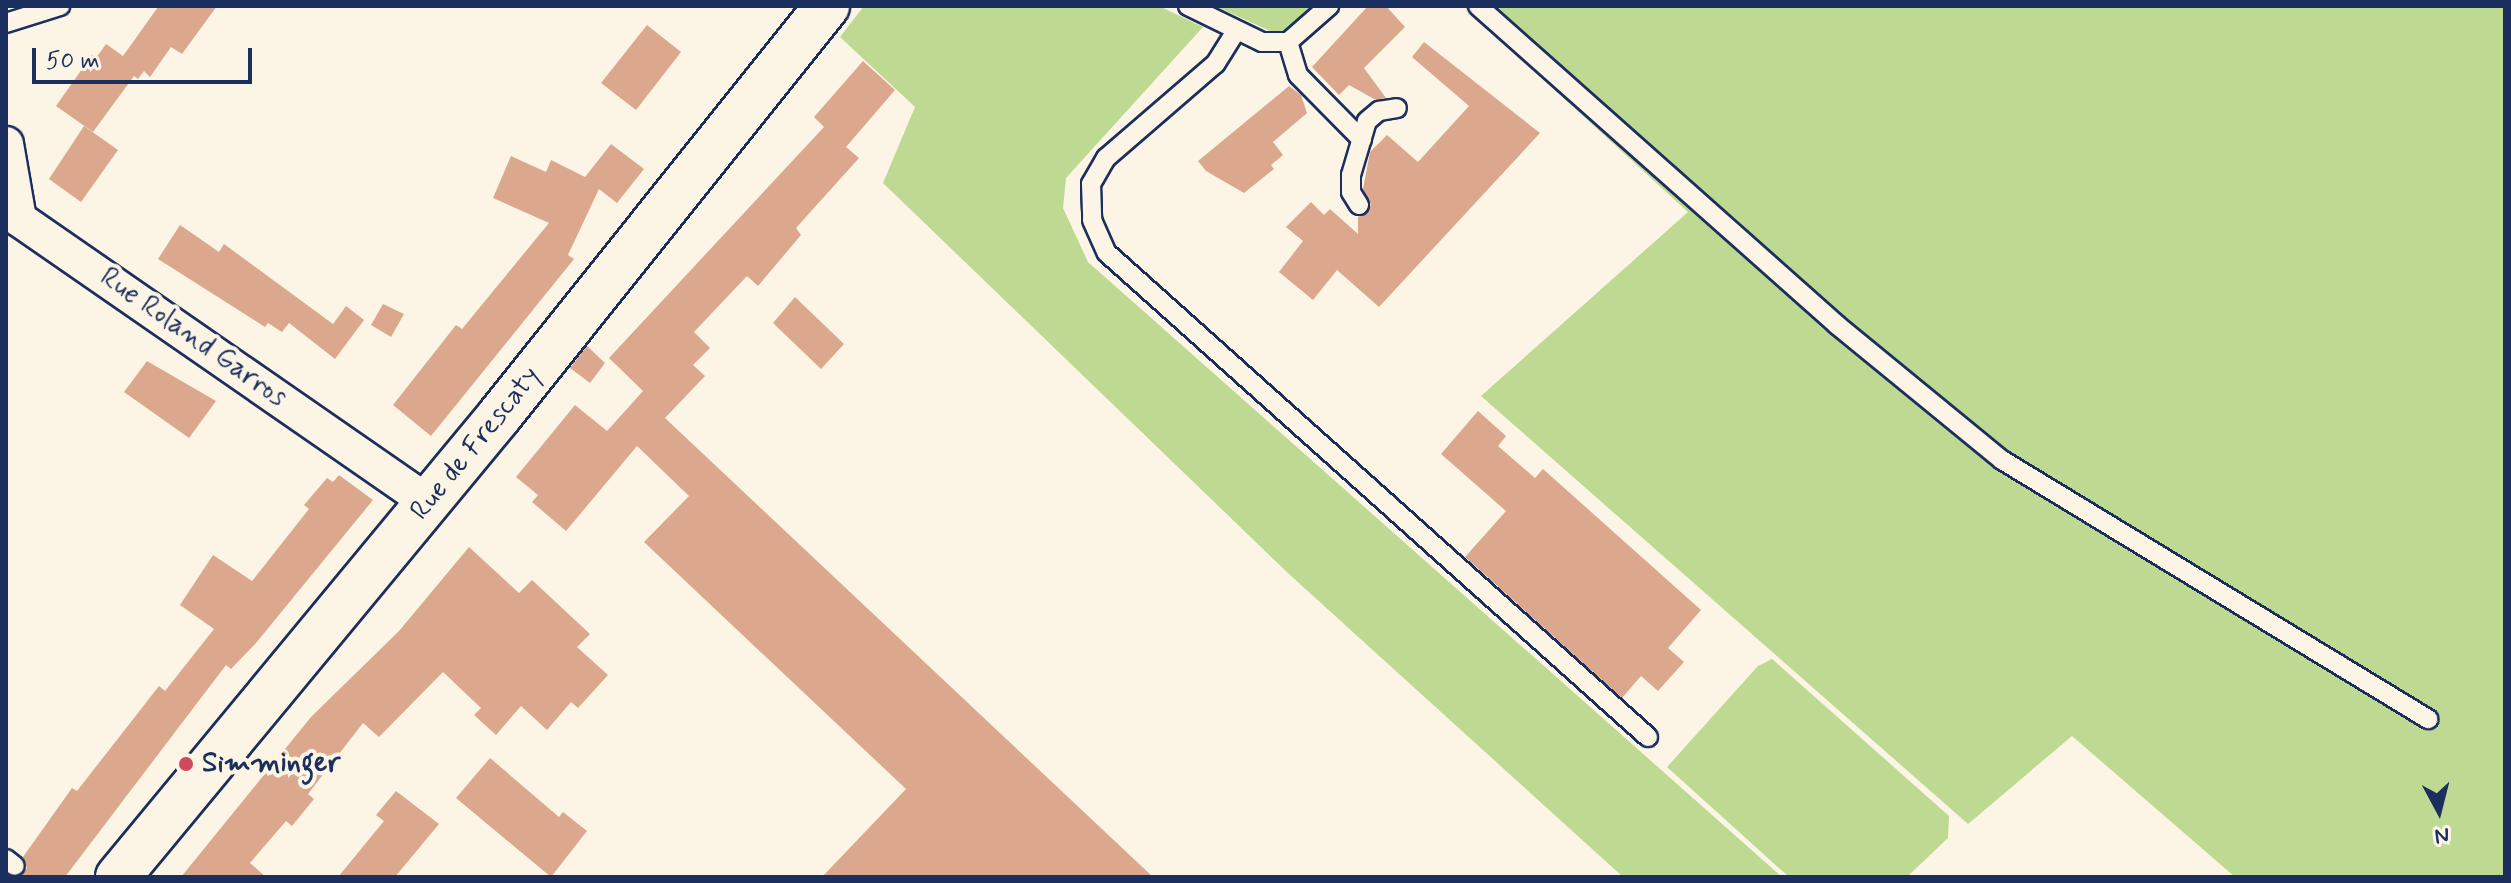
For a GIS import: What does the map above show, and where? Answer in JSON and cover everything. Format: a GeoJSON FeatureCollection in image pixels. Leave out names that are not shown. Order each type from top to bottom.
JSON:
{"type":"FeatureCollection","features":[{"type":"Feature","properties":{"kind":"street","name":"Rue de Frescaty"},"geometry":{"type":"LineString","coordinates":[[118,877],[428,502],[827,6]]}},
{"type":"Feature","properties":{"kind":"street","name":"Rue Roland Garros"},"geometry":{"type":"LineString","coordinates":[[6,144],[13,221],[428,502]]}},
{"type":"Feature","properties":{"kind":"lane"},"geometry":{"type":"LineString","coordinates":[[6,23],[60,6]]}},
{"type":"Feature","properties":{"kind":"lane"},"geometry":{"type":"LineString","coordinates":[[1188,6],[1262,42],[1288,42],[1329,6]]}},
{"type":"Feature","properties":{"kind":"lane"},"geometry":{"type":"LineString","coordinates":[[1478,6],[1837,325],[2002,460],[2428,719]]}},
{"type":"Feature","properties":{"kind":"lane"},"geometry":{"type":"LineString","coordinates":[[1236,31],[1215,64],[1106,158],[1091,184],[1092,220],[1107,253],[1648,737]]}},
{"type":"Feature","properties":{"kind":"lane"},"geometry":{"type":"LineString","coordinates":[[1288,42],[1298,75],[1362,140]]}},
{"type":"Feature","properties":{"kind":"lane"},"geometry":{"type":"LineString","coordinates":[[1359,205],[1351,192],[1351,175],[1367,121],[1379,111],[1397,108]]}},
{"type":"Feature","properties":{"kind":"green space"},"geometry":{"type":"Polygon","coordinates":[[[864,6],[1159,6],[1203,27],[1066,178],[1063,208],[1088,262],[1782,877],[1623,877],[1290,575],[883,183],[915,107],[840,37],[864,6]]]}},
{"type":"Feature","properties":{"kind":"green space"},"geometry":{"type":"Polygon","coordinates":[[[1215,6],[1340,6],[1297,43],[1215,6]]]}},
{"type":"Feature","properties":{"kind":"green space"},"geometry":{"type":"Polygon","coordinates":[[[1463,6],[2505,6],[2505,877],[2235,877],[2072,736],[1968,824],[1481,396],[1688,212],[1463,6]]]}},
{"type":"Feature","properties":{"kind":"green space"},"geometry":{"type":"Polygon","coordinates":[[[1772,659],[1949,816],[1948,838],[1907,877],[1789,877],[1667,767],[1758,666],[1772,659]]]}},
{"type":"Feature","properties":{"kind":"building"},"geometry":{"type":"Polygon","coordinates":[[[217,6],[182,54],[171,47],[150,77],[144,71],[138,79],[134,76],[93,132],[56,106],[92,55],[96,58],[106,44],[123,56],[158,7],[217,6]]]}},
{"type":"Feature","properties":{"kind":"building"},"geometry":{"type":"Polygon","coordinates":[[[1368,6],[1386,6],[1405,27],[1364,68],[1386,98],[1376,100],[1349,85],[1339,95],[1312,67],[1368,6]]]}},
{"type":"Feature","properties":{"kind":"building"},"geometry":{"type":"Polygon","coordinates":[[[647,25],[681,52],[636,110],[601,83],[647,25]]]}},
{"type":"Feature","properties":{"kind":"building"},"geometry":{"type":"Polygon","coordinates":[[[1424,42],[1540,133],[1379,307],[1337,270],[1313,300],[1279,272],[1303,241],[1286,227],[1311,202],[1324,215],[1330,209],[1358,234],[1358,217],[1371,205],[1363,189],[1370,152],[1387,135],[1418,162],[1469,106],[1412,57],[1424,42]]]}},
{"type":"Feature","properties":{"kind":"building"},"geometry":{"type":"Polygon","coordinates":[[[863,61],[895,90],[846,147],[859,158],[796,228],[801,235],[758,286],[747,276],[694,332],[710,348],[693,365],[705,376],[665,418],[1153,877],[822,877],[906,789],[644,542],[689,496],[637,446],[566,531],[532,502],[538,495],[516,477],[575,405],[607,431],[643,391],[609,358],[824,127],[814,117],[863,61]]]}},
{"type":"Feature","properties":{"kind":"building"},"geometry":{"type":"Polygon","coordinates":[[[1289,86],[1301,95],[1307,113],[1273,142],[1283,155],[1271,165],[1274,169],[1244,193],[1206,171],[1198,161],[1289,86]]]}},
{"type":"Feature","properties":{"kind":"building"},"geometry":{"type":"Polygon","coordinates":[[[84,126],[118,150],[81,202],[49,179],[84,126]]]}},
{"type":"Feature","properties":{"kind":"building"},"geometry":{"type":"Polygon","coordinates":[[[611,144],[644,169],[617,203],[599,189],[568,255],[574,259],[431,436],[393,405],[456,325],[462,329],[549,223],[493,198],[511,156],[546,172],[551,160],[585,177],[611,144]]]}},
{"type":"Feature","properties":{"kind":"building"},"geometry":{"type":"Polygon","coordinates":[[[180,225],[219,252],[224,244],[333,324],[346,306],[364,320],[335,359],[289,323],[282,332],[268,323],[265,327],[158,259],[180,225]]]}},
{"type":"Feature","properties":{"kind":"building"},"geometry":{"type":"Polygon","coordinates":[[[795,297],[844,344],[821,369],[773,323],[795,297]]]}},
{"type":"Feature","properties":{"kind":"building"},"geometry":{"type":"Polygon","coordinates":[[[383,304],[404,314],[391,337],[371,325],[383,304]]]}},
{"type":"Feature","properties":{"kind":"building"},"geometry":{"type":"Polygon","coordinates":[[[587,346],[605,363],[590,383],[570,368],[587,346]]]}},
{"type":"Feature","properties":{"kind":"building"},"geometry":{"type":"Polygon","coordinates":[[[147,361],[216,401],[189,438],[124,392],[147,361]]]}},
{"type":"Feature","properties":{"kind":"building"},"geometry":{"type":"Polygon","coordinates":[[[1478,411],[1506,436],[1498,446],[1535,478],[1543,469],[1701,610],[1668,648],[1684,662],[1658,691],[1641,676],[1622,698],[1465,557],[1506,511],[1441,454],[1478,411]]]}},
{"type":"Feature","properties":{"kind":"building"},"geometry":{"type":"Polygon","coordinates":[[[339,475],[373,500],[256,643],[231,669],[226,665],[65,877],[20,877],[27,868],[23,857],[72,788],[77,791],[159,686],[165,691],[214,629],[180,605],[213,555],[252,581],[309,509],[304,505],[327,478],[333,482],[339,475]]]}},
{"type":"Feature","properties":{"kind":"building"},"geometry":{"type":"Polygon","coordinates":[[[469,547],[519,593],[532,580],[590,634],[577,647],[608,675],[578,708],[571,702],[547,730],[521,706],[496,735],[474,715],[481,708],[443,672],[379,737],[363,723],[308,794],[314,799],[292,826],[286,821],[250,863],[266,877],[181,877],[311,717],[399,631],[469,547]]]}},
{"type":"Feature","properties":{"kind":"building"},"geometry":{"type":"Polygon","coordinates":[[[490,758],[559,817],[563,812],[587,831],[551,877],[456,798],[490,758]]]}},
{"type":"Feature","properties":{"kind":"building"},"geometry":{"type":"Polygon","coordinates":[[[396,791],[439,824],[395,877],[338,877],[384,821],[376,815],[396,791]]]}},
{"type":"Feature","properties":{"kind":"place","name":"Simminger"},"geometry":{"type":"Point","coordinates":[186,764]}}]}
